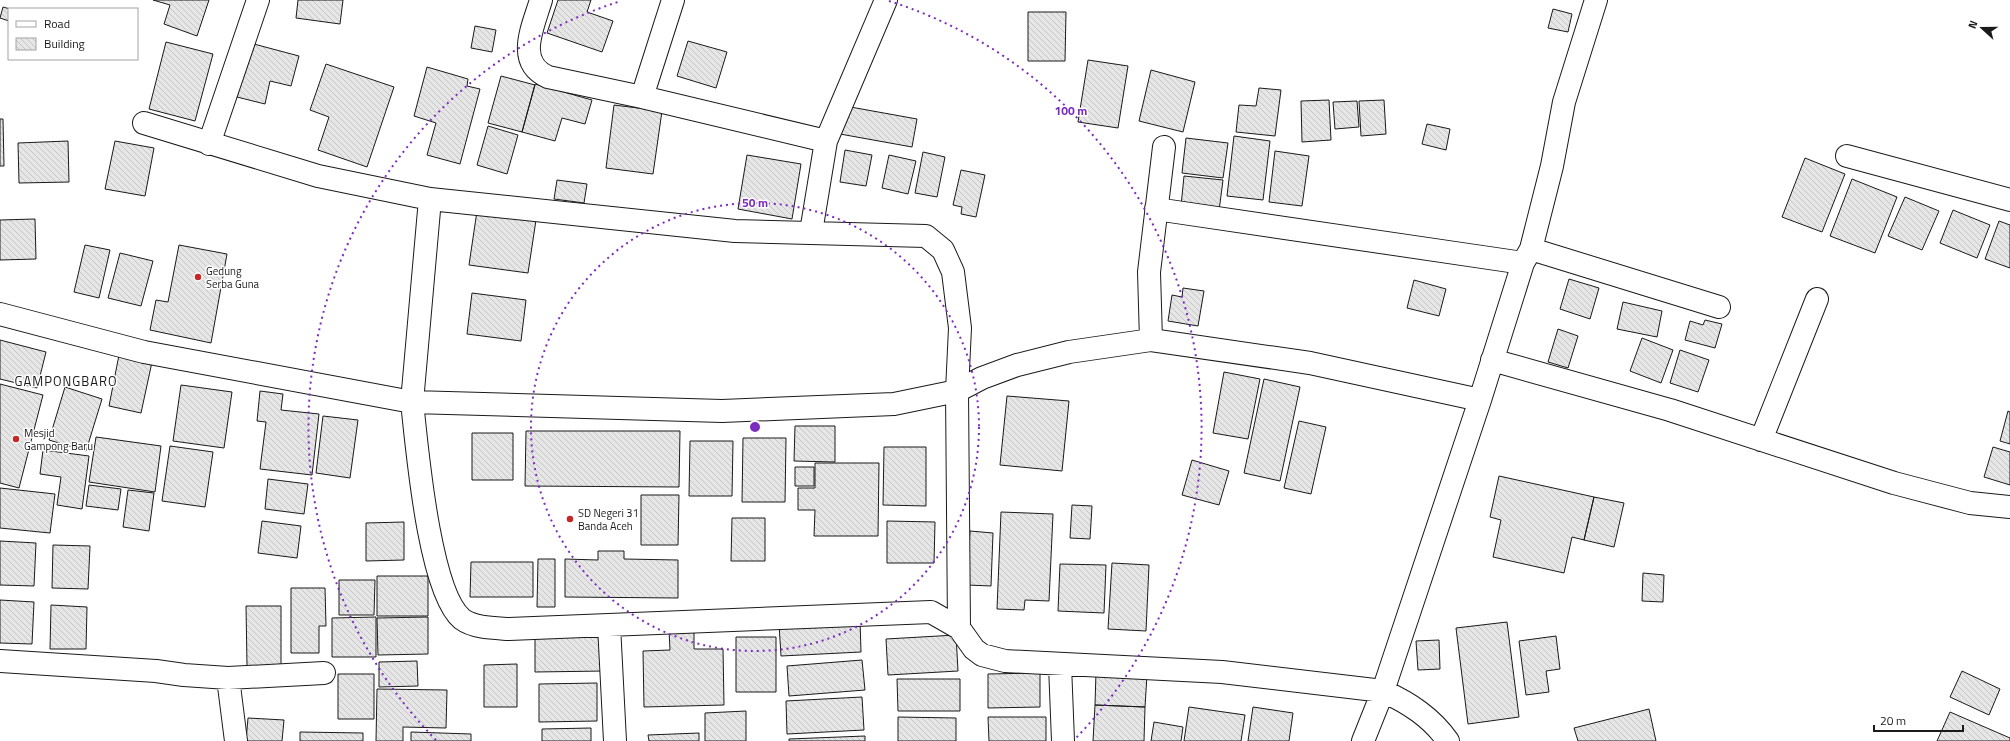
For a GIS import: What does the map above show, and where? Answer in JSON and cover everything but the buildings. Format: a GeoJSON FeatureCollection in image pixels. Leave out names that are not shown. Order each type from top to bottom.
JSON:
{"type":"FeatureCollection","features":[{"type":"Feature","properties":{"kind":"street"},"geometry":{"type":"LineString","coordinates":[[209,144],[258,0]]}},
{"type":"Feature","properties":{"kind":"street"},"geometry":{"type":"LineString","coordinates":[[541,0],[529,42],[530,58],[533,67],[548,77],[642,97],[826,141]]}},
{"type":"Feature","properties":{"kind":"street"},"geometry":{"type":"LineString","coordinates":[[642,97],[673,0]]}},
{"type":"Feature","properties":{"kind":"street"},"geometry":{"type":"LineString","coordinates":[[811,232],[826,141],[886,0]]}},
{"type":"Feature","properties":{"kind":"street"},"geometry":{"type":"LineString","coordinates":[[1363,741],[1383,691],[1527,256],[1552,166],[1564,102],[1596,0]]}},
{"type":"Feature","properties":{"kind":"street"},"geometry":{"type":"LineString","coordinates":[[144,123],[318,176],[430,199],[735,231],[926,236],[943,250],[953,272],[960,328],[957,391],[959,628]]}},
{"type":"Feature","properties":{"kind":"street"},"geometry":{"type":"LineString","coordinates":[[1151,340],[1149,272],[1164,147]]}},
{"type":"Feature","properties":{"kind":"street"},"geometry":{"type":"LineString","coordinates":[[1847,156],[2010,200]]}},
{"type":"Feature","properties":{"kind":"street"},"geometry":{"type":"LineString","coordinates":[[430,199],[412,402],[419,469],[436,569],[448,601],[462,619],[479,626],[501,629],[919,611],[931,612],[959,628],[974,649],[982,655],[1006,662],[1222,672],[1383,691],[1407,703],[1428,718],[1448,741]]}},
{"type":"Feature","properties":{"kind":"street"},"geometry":{"type":"LineString","coordinates":[[1156,209],[1527,256],[1719,307]]}},
{"type":"Feature","properties":{"kind":"street"},"geometry":{"type":"LineString","coordinates":[[1761,440],[1817,299]]}},
{"type":"Feature","properties":{"kind":"street"},"geometry":{"type":"LineString","coordinates":[[0,314],[144,352],[412,402],[722,411],[894,404],[957,391],[982,378],[1017,365],[1069,352],[1151,340],[1310,363],[1480,400]]}},
{"type":"Feature","properties":{"kind":"street"},"geometry":{"type":"LineString","coordinates":[[1492,360],[1670,410],[1894,483],[1970,503],[2010,507]]}},
{"type":"Feature","properties":{"kind":"street"},"geometry":{"type":"LineString","coordinates":[[609,625],[615,741]]}},
{"type":"Feature","properties":{"kind":"street"},"geometry":{"type":"LineString","coordinates":[[0,662],[156,671],[184,675],[228,678],[324,673]]}},
{"type":"Feature","properties":{"kind":"street"},"geometry":{"type":"LineString","coordinates":[[1060,665],[1063,741]]}},
{"type":"Feature","properties":{"kind":"street"},"geometry":{"type":"LineString","coordinates":[[228,678],[236,741]]}},
{"type":"Feature","properties":{"kind":"place","name":"Gedung Serba Guna"},"geometry":{"type":"Point","coordinates":[198,277]}},
{"type":"Feature","properties":{"kind":"place","name":"Mesjid Gampong Baru"},"geometry":{"type":"Point","coordinates":[16,439]}},
{"type":"Feature","properties":{"kind":"place","name":"SD Negeri 31 Banda Aceh"},"geometry":{"type":"Point","coordinates":[570,519]}},
{"type":"Feature","properties":{"kind":"district","name":"GAMPONGBARO"},"geometry":{"type":"Point","coordinates":[66,381]}}]}
